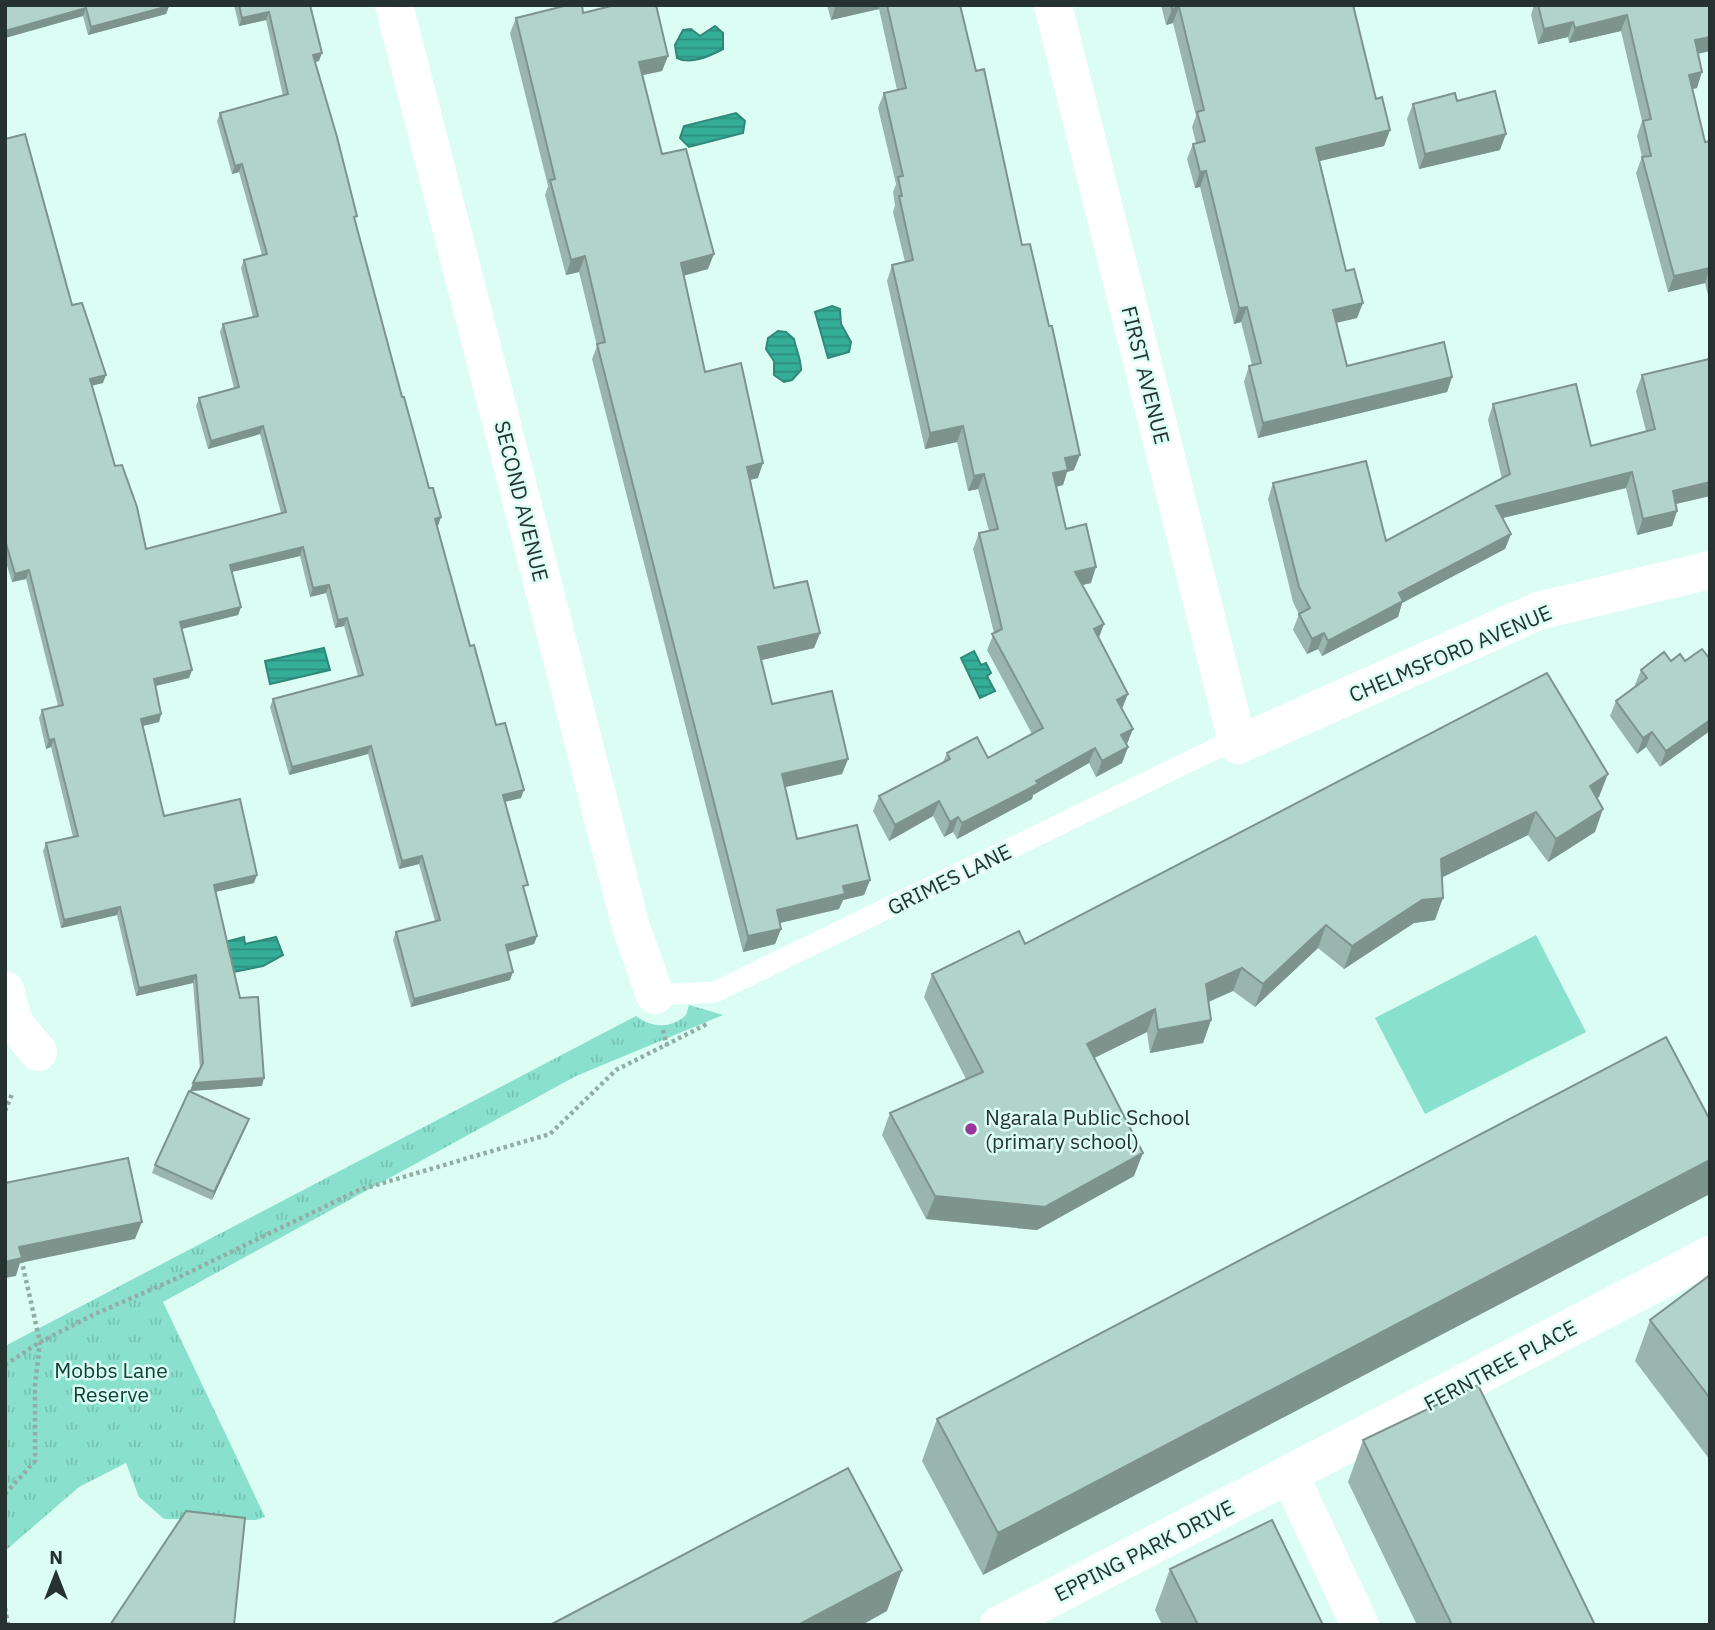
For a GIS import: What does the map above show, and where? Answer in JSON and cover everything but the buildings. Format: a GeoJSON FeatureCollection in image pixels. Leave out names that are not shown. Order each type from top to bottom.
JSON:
{"type":"FeatureCollection","features":[{"type":"Feature","properties":{"kind":"street","name":"SECOND AVENUE"},"geometry":{"type":"LineString","coordinates":[[394,5],[631,927],[655,995]]}},
{"type":"Feature","properties":{"kind":"street","name":"FIRST AVENUE"},"geometry":{"type":"LineString","coordinates":[[1052,5],[1238,746]]}},
{"type":"Feature","properties":{"kind":"street","name":"CHELMSFORD AVENUE"},"geometry":{"type":"LineString","coordinates":[[1238,746],[1538,611],[1710,570]]}},
{"type":"Feature","properties":{"kind":"street"},"geometry":{"type":"LineString","coordinates":[[5,990],[14,1023],[38,1052]]}},
{"type":"Feature","properties":{"kind":"street","name":"FERNTREE PLACE"},"geometry":{"type":"LineString","coordinates":[[1290,1476],[1710,1255]]}},
{"type":"Feature","properties":{"kind":"street"},"geometry":{"type":"LineString","coordinates":[[1290,1476],[1360,1625]]}},
{"type":"Feature","properties":{"kind":"street","name":"EPPING PARK DRIVE"},"geometry":{"type":"LineString","coordinates":[[999,1625],[1290,1476]]}},
{"type":"Feature","properties":{"kind":"lane","name":"GRIMES LANE"},"geometry":{"type":"LineString","coordinates":[[655,995],[715,992],[1219,747],[1238,746]]}},
{"type":"Feature","properties":{"kind":"path"},"geometry":{"type":"LineString","coordinates":[[5,1365],[40,1342],[359,1190],[550,1134],[616,1070],[712,1021]]}},
{"type":"Feature","properties":{"kind":"path"},"geometry":{"type":"LineString","coordinates":[[5,1111],[12,1094]]}},
{"type":"Feature","properties":{"kind":"path"},"geometry":{"type":"LineString","coordinates":[[5,1494],[35,1461],[35,1385],[40,1342],[20,1255]]}},
{"type":"Feature","properties":{"kind":"path"},"geometry":{"type":"LineString","coordinates":[[5,1608],[8,1625]]}},
{"type":"Feature","properties":{"kind":"green space"},"geometry":{"type":"Polygon","coordinates":[[[1536,935],[1586,1032],[1425,1114],[1375,1018],[1536,935]]]}},
{"type":"Feature","properties":{"kind":"green space","name":"Mobbs Lane Reserve"},"geometry":{"type":"Polygon","coordinates":[[[689,1005],[723,1015],[576,1076],[163,1302],[265,1517],[256,1520],[164,1519],[139,1497],[126,1463],[79,1487],[5,1551],[5,1346],[636,1016],[655,1025],[668,1025],[686,1015],[689,1005]]]}},
{"type":"Feature","properties":{"kind":"shaded area"},"geometry":{"type":"Polygon","coordinates":[[[715,26],[723,33],[723,49],[694,60],[677,58],[675,45],[683,30],[691,29],[700,36],[715,26]]]}},
{"type":"Feature","properties":{"kind":"shaded area"},"geometry":{"type":"Polygon","coordinates":[[[736,113],[745,121],[743,133],[689,147],[680,138],[684,126],[736,113]]]}},
{"type":"Feature","properties":{"kind":"shaded area"},"geometry":{"type":"Polygon","coordinates":[[[832,306],[840,309],[841,324],[851,342],[849,352],[828,358],[815,312],[832,306]]]}},
{"type":"Feature","properties":{"kind":"shaded area"},"geometry":{"type":"Polygon","coordinates":[[[778,331],[786,332],[794,339],[801,366],[801,370],[792,380],[784,382],[774,375],[774,361],[766,349],[768,338],[778,331]]]}},
{"type":"Feature","properties":{"kind":"shaded area"},"geometry":{"type":"Polygon","coordinates":[[[324,648],[330,670],[270,684],[265,661],[324,648]]]}},
{"type":"Feature","properties":{"kind":"shaded area"},"geometry":{"type":"Polygon","coordinates":[[[974,651],[981,665],[986,663],[991,673],[987,676],[995,691],[980,698],[961,658],[974,651]]]}},
{"type":"Feature","properties":{"kind":"shaded area"},"geometry":{"type":"Polygon","coordinates":[[[244,937],[245,944],[276,937],[283,955],[263,966],[233,972],[225,942],[244,937]]]}},
{"type":"Feature","properties":{"kind":"place","name":"Ngarala Public School (primary school)"},"geometry":{"type":"Point","coordinates":[971,1129]}}]}
